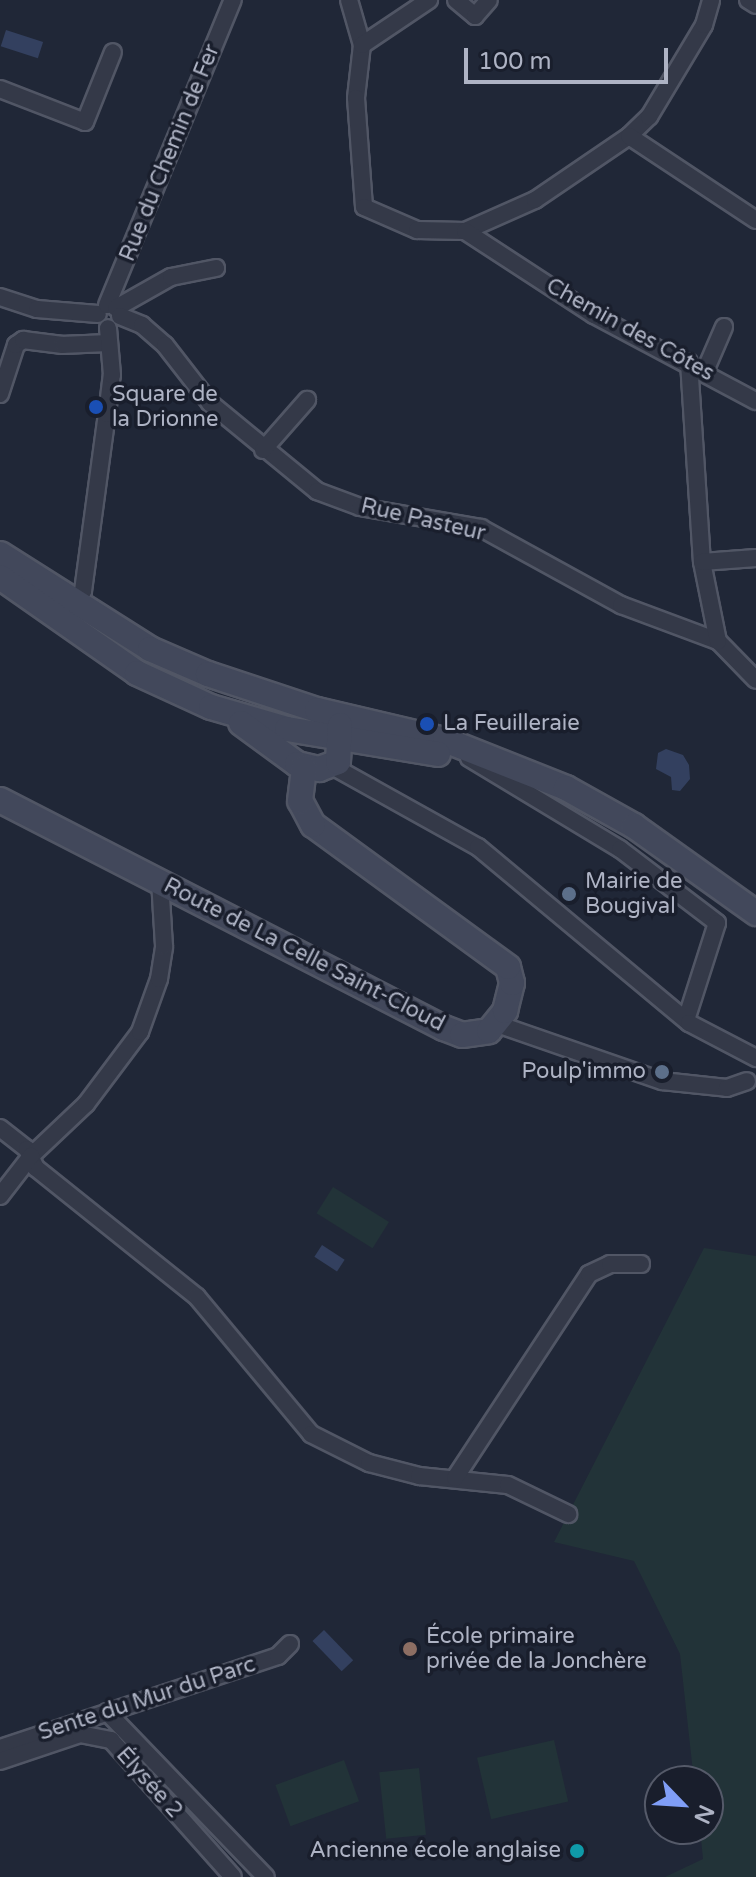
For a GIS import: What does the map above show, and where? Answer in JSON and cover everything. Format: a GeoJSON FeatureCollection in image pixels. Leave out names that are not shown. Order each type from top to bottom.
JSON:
{"type":"FeatureCollection","features":[{"type":"Feature","properties":{"kind":"main road"},"geometry":{"type":"LineString","coordinates":[[0,554],[74,604],[150,649],[326,731],[366,743],[476,757]]}},
{"type":"Feature","properties":{"kind":"main road"},"geometry":{"type":"LineString","coordinates":[[0,577],[137,673],[284,741],[304,767]]}},
{"type":"Feature","properties":{"kind":"main road"},"geometry":{"type":"LineString","coordinates":[[326,731],[304,767],[300,801],[313,825],[508,967],[510,997],[497,1024]]}},
{"type":"Feature","properties":{"kind":"main road"},"geometry":{"type":"LineString","coordinates":[[284,741],[326,731],[445,740],[476,757],[582,796],[634,826],[756,913]]}},
{"type":"Feature","properties":{"kind":"main road","name":"Route de La Celle Saint-Cloud"},"geometry":{"type":"LineString","coordinates":[[0,800],[444,1028],[476,1035],[497,1024]]}},
{"type":"Feature","properties":{"kind":"street","name":"Rue du Chemin de Fer"},"geometry":{"type":"LineString","coordinates":[[109,319],[233,0]]}},
{"type":"Feature","properties":{"kind":"street"},"geometry":{"type":"LineString","coordinates":[[349,0],[362,45],[356,98],[364,207],[417,230],[465,231],[535,200],[629,136],[649,117],[704,25],[711,0]]}},
{"type":"Feature","properties":{"kind":"street"},"geometry":{"type":"LineString","coordinates":[[362,45],[429,0]]}},
{"type":"Feature","properties":{"kind":"street"},"geometry":{"type":"LineString","coordinates":[[456,0],[475,16],[489,0]]}},
{"type":"Feature","properties":{"kind":"street"},"geometry":{"type":"LineString","coordinates":[[748,0],[756,5]]}},
{"type":"Feature","properties":{"kind":"street"},"geometry":{"type":"LineString","coordinates":[[0,89],[85,122],[113,52]]}},
{"type":"Feature","properties":{"kind":"street"},"geometry":{"type":"LineString","coordinates":[[629,136],[756,220]]}},
{"type":"Feature","properties":{"kind":"street","name":"Chemin des Côtes"},"geometry":{"type":"LineString","coordinates":[[465,231],[594,315],[689,362],[756,401]]}},
{"type":"Feature","properties":{"kind":"street"},"geometry":{"type":"LineString","coordinates":[[0,394],[16,345],[23,340],[109,319],[171,277],[216,268]]}},
{"type":"Feature","properties":{"kind":"street"},"geometry":{"type":"LineString","coordinates":[[0,297],[37,309],[109,319]]}},
{"type":"Feature","properties":{"kind":"street"},"geometry":{"type":"LineString","coordinates":[[74,604],[83,591],[109,401],[112,362],[109,319]]}},
{"type":"Feature","properties":{"kind":"street","name":"Rue Pasteur"},"geometry":{"type":"LineString","coordinates":[[109,319],[142,325],[165,345],[210,403],[263,450],[317,491],[360,507],[481,528],[621,605],[718,641],[756,680]]}},
{"type":"Feature","properties":{"kind":"street"},"geometry":{"type":"LineString","coordinates":[[705,371],[724,327]]}},
{"type":"Feature","properties":{"kind":"street"},"geometry":{"type":"LineString","coordinates":[[689,362],[702,562],[718,641]]}},
{"type":"Feature","properties":{"kind":"street"},"geometry":{"type":"LineString","coordinates":[[263,450],[307,400]]}},
{"type":"Feature","properties":{"kind":"street"},"geometry":{"type":"LineString","coordinates":[[702,562],[756,558]]}},
{"type":"Feature","properties":{"kind":"street"},"geometry":{"type":"LineString","coordinates":[[326,731],[490,855],[686,1020],[751,1066],[727,1088],[662,1081],[497,1024]]}},
{"type":"Feature","properties":{"kind":"street"},"geometry":{"type":"LineString","coordinates":[[476,757],[548,808],[620,849],[717,923],[686,1020]]}},
{"type":"Feature","properties":{"kind":"street"},"geometry":{"type":"LineString","coordinates":[[548,808],[582,796]]}},
{"type":"Feature","properties":{"kind":"street"},"geometry":{"type":"LineString","coordinates":[[0,1196],[31,1156],[86,1104],[140,1032],[152,1005],[164,946],[160,881]]}},
{"type":"Feature","properties":{"kind":"street"},"geometry":{"type":"LineString","coordinates":[[0,1128],[31,1156],[36,1168],[197,1297],[311,1434],[383,1467],[508,1485],[568,1514]]}},
{"type":"Feature","properties":{"kind":"street"},"geometry":{"type":"LineString","coordinates":[[455,1478],[589,1274],[610,1264],[641,1264]]}},
{"type":"Feature","properties":{"kind":"street","name":"Sente du Mur du Parc"},"geometry":{"type":"LineString","coordinates":[[0,1748],[278,1656],[290,1644]]}},
{"type":"Feature","properties":{"kind":"street"},"geometry":{"type":"LineString","coordinates":[[107,1712],[266,1877]]}},
{"type":"Feature","properties":{"kind":"street","name":"Élysée 2"},"geometry":{"type":"LineString","coordinates":[[0,1761],[80,1734],[111,1740],[233,1877]]}},
{"type":"Feature","properties":{"kind":"shaded area"},"geometry":{"type":"Polygon","coordinates":[[[333,1187],[389,1222],[373,1248],[317,1213],[333,1187]]]}},
{"type":"Feature","properties":{"kind":"shaded area"},"geometry":{"type":"Polygon","coordinates":[[[704,1248],[756,1256],[756,1877],[665,1877],[703,1859],[702,1845],[724,1845],[724,1765],[692,1765],[680,1654],[634,1561],[554,1542],[704,1248]]]}},
{"type":"Feature","properties":{"kind":"shaded area"},"geometry":{"type":"Polygon","coordinates":[[[554,1740],[568,1801],[491,1819],[477,1758],[554,1740]]]}},
{"type":"Feature","properties":{"kind":"shaded area"},"geometry":{"type":"Polygon","coordinates":[[[344,1760],[359,1801],[290,1826],[275,1785],[344,1760]]]}},
{"type":"Feature","properties":{"kind":"shaded area"},"geometry":{"type":"Polygon","coordinates":[[[419,1768],[426,1835],[386,1839],[379,1772],[419,1768]]]}},
{"type":"Feature","properties":{"kind":"water"},"geometry":{"type":"Polygon","coordinates":[[[6,30],[43,42],[38,58],[1,46],[6,30]]]}},
{"type":"Feature","properties":{"kind":"water"},"geometry":{"type":"Polygon","coordinates":[[[666,749],[683,755],[689,765],[690,779],[680,791],[672,790],[671,777],[656,769],[658,753],[666,749]]]}},
{"type":"Feature","properties":{"kind":"water"},"geometry":{"type":"Polygon","coordinates":[[[322,1245],[345,1260],[337,1271],[314,1257],[322,1245]]]}},
{"type":"Feature","properties":{"kind":"water"},"geometry":{"type":"Polygon","coordinates":[[[324,1630],[353,1660],[342,1671],[312,1641],[324,1630]]]}},
{"type":"Feature","properties":{"kind":"place","name":"Square de la Drionne"},"geometry":{"type":"Point","coordinates":[96,407]}},
{"type":"Feature","properties":{"kind":"place","name":"La Feuilleraie"},"geometry":{"type":"Point","coordinates":[427,724]}},
{"type":"Feature","properties":{"kind":"place","name":"Mairie de Bougival"},"geometry":{"type":"Point","coordinates":[569,894]}},
{"type":"Feature","properties":{"kind":"place","name":"Poulp'immo"},"geometry":{"type":"Point","coordinates":[662,1072]}},
{"type":"Feature","properties":{"kind":"place","name":"École primaire privée de la Jonchère"},"geometry":{"type":"Point","coordinates":[410,1649]}},
{"type":"Feature","properties":{"kind":"place","name":"Ancienne école anglaise"},"geometry":{"type":"Point","coordinates":[577,1851]}}]}
